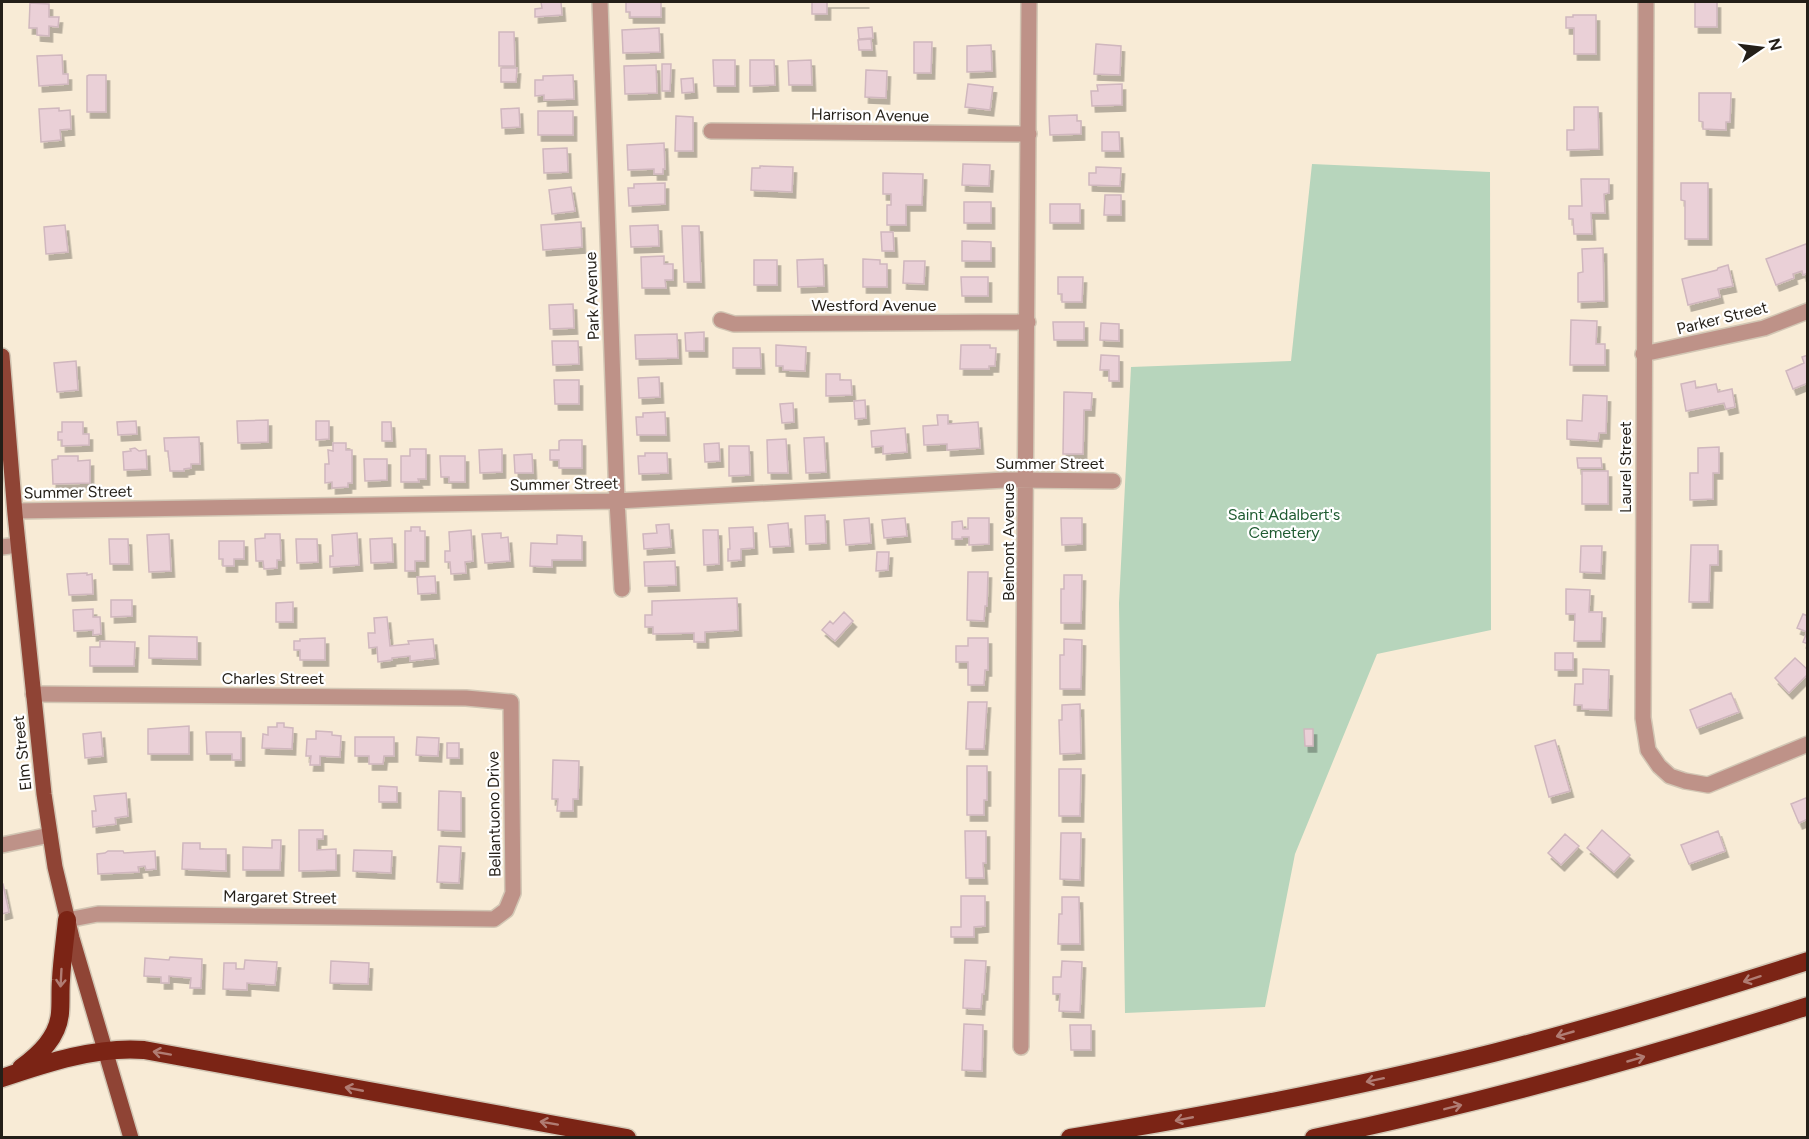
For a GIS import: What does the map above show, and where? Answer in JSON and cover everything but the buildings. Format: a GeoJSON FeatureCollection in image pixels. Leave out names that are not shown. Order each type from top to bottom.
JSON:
{"type":"FeatureCollection","features":[{"type":"Feature","properties":{"kind":"highway"},"geometry":{"type":"LineString","coordinates":[[6,1076],[41,1051],[51,1040],[57,1027],[67,920]]}},
{"type":"Feature","properties":{"kind":"highway"},"geometry":{"type":"LineString","coordinates":[[1070,1137],[1157,1124],[1451,1063],[1606,1023],[1808,961]]}},
{"type":"Feature","properties":{"kind":"highway"},"geometry":{"type":"LineString","coordinates":[[1314,1137],[1546,1084],[1808,1006]]}},
{"type":"Feature","properties":{"kind":"highway"},"geometry":{"type":"LineString","coordinates":[[6,1076],[104,1051],[125,1049],[152,1051],[627,1137]]}},
{"type":"Feature","properties":{"kind":"main road","name":"Elm Street"},"geometry":{"type":"LineString","coordinates":[[2,356],[33,694],[55,867],[67,920],[131,1137]]}},
{"type":"Feature","properties":{"kind":"street","name":"Park Avenue"},"geometry":{"type":"LineString","coordinates":[[600,2],[622,589]]}},
{"type":"Feature","properties":{"kind":"street","name":"Belmont Avenue"},"geometry":{"type":"LineString","coordinates":[[1022,1047],[1029,2]]}},
{"type":"Feature","properties":{"kind":"street","name":"Laurel Street"},"geometry":{"type":"LineString","coordinates":[[1646,2],[1643,718],[1648,750],[1659,766],[1670,776],[1708,785],[1808,744]]}},
{"type":"Feature","properties":{"kind":"street","name":"Harrison Avenue"},"geometry":{"type":"LineString","coordinates":[[711,131],[1029,134]]}},
{"type":"Feature","properties":{"kind":"street","name":"Parker Street"},"geometry":{"type":"LineString","coordinates":[[1643,354],[1764,328],[1808,311]]}},
{"type":"Feature","properties":{"kind":"street","name":"Westford Avenue"},"geometry":{"type":"LineString","coordinates":[[721,320],[734,324],[1028,322]]}},
{"type":"Feature","properties":{"kind":"street","name":"Summer Street"},"geometry":{"type":"LineString","coordinates":[[15,511],[617,501],[1005,480],[1113,481]]}},
{"type":"Feature","properties":{"kind":"street"},"geometry":{"type":"LineString","coordinates":[[2,547],[18,545]]}},
{"type":"Feature","properties":{"kind":"street","name":"Charles Street"},"geometry":{"type":"LineString","coordinates":[[33,694],[466,698],[511,702]]}},
{"type":"Feature","properties":{"kind":"street","name":"Bellantuono Drive"},"geometry":{"type":"LineString","coordinates":[[494,919],[506,910],[513,893],[511,702]]}},
{"type":"Feature","properties":{"kind":"street"},"geometry":{"type":"LineString","coordinates":[[2,845],[50,835]]}},
{"type":"Feature","properties":{"kind":"street","name":"Margaret Street"},"geometry":{"type":"LineString","coordinates":[[67,920],[98,914],[494,919]]}},
{"type":"Feature","properties":{"kind":"green space","name":"Saint Adalbert's Cemetery"},"geometry":{"type":"Polygon","coordinates":[[[1312,164],[1490,172],[1491,630],[1377,654],[1295,854],[1265,1007],[1125,1013],[1119,603],[1131,367],[1291,361],[1312,164]]]}}]}
